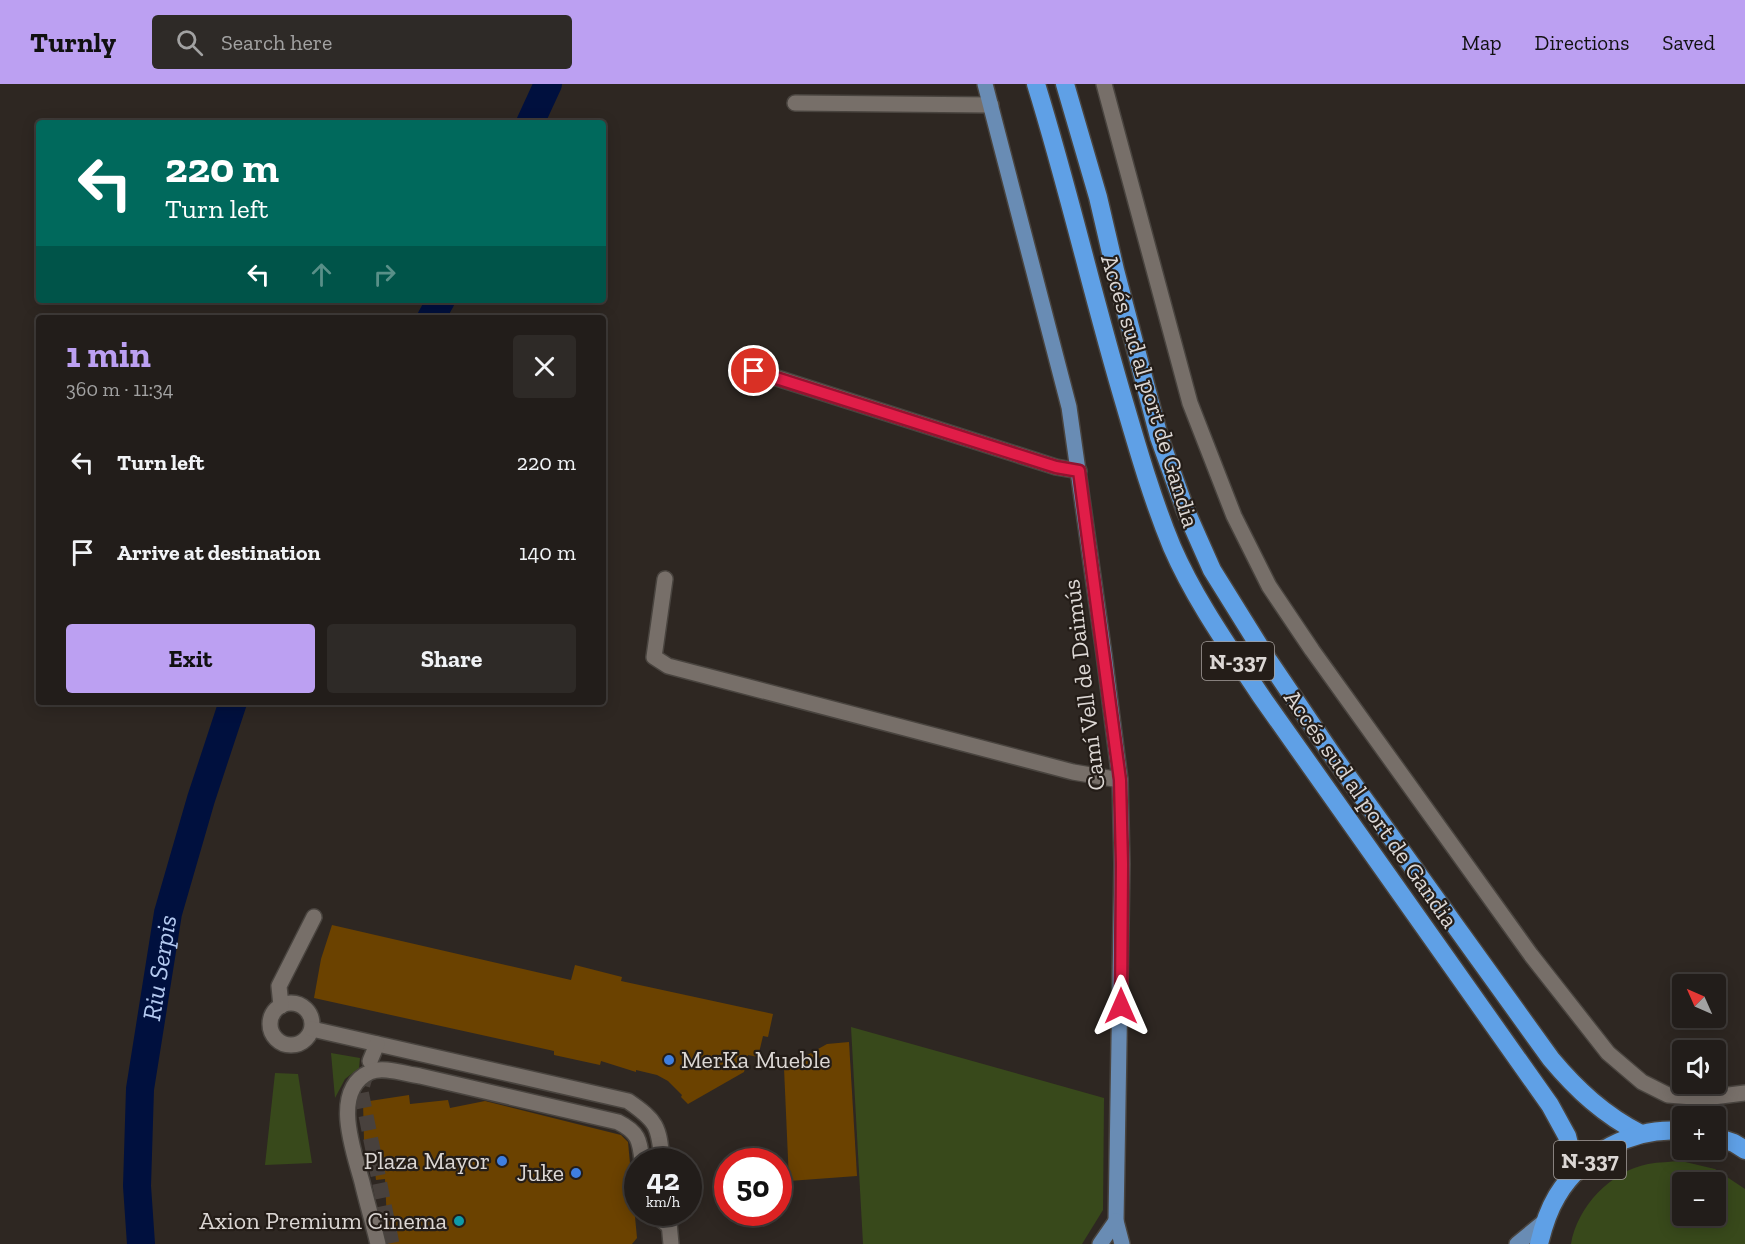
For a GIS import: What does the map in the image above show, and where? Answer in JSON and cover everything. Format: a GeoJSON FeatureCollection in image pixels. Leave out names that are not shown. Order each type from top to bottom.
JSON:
{"type":"FeatureCollection","features":[{"type":"Feature","properties":{"kind":"highway","name":"Accés sud al port de Gandia"},"geometry":{"type":"LineString","coordinates":[[1036,84],[1065,177],[1107,347],[1144,468],[1173,549],[1200,600],[1261,696],[1550,1104],[1567,1136],[1576,1172]]}},
{"type":"Feature","properties":{"kind":"highway","name":"Accés sud al port de Gandia"},"geometry":{"type":"LineString","coordinates":[[1065,84],[1098,197],[1159,436],[1185,509],[1212,570],[1268,660],[1333,756],[1551,1059],[1585,1097],[1621,1124],[1641,1134]]}},
{"type":"Feature","properties":{"kind":"highway","name":"N-337"},"geometry":{"type":"LineString","coordinates":[[1539,1244],[1545,1221],[1558,1195],[1576,1172],[1595,1155],[1617,1142],[1641,1134],[1672,1130]]}},
{"type":"Feature","properties":{"kind":"highway"},"geometry":{"type":"LineString","coordinates":[[1726,1140],[1745,1150]]}},
{"type":"Feature","properties":{"kind":"main road","name":"Camí Vell de Daimús"},"geometry":{"type":"LineString","coordinates":[[986,84],[1069,407],[1120,780],[1121,911],[1116,1221],[1122,1244]]}},
{"type":"Feature","properties":{"kind":"main road"},"geometry":{"type":"LineString","coordinates":[[1100,1244],[1116,1221]]}},
{"type":"Feature","properties":{"kind":"main road"},"geometry":{"type":"LineString","coordinates":[[1517,1244],[1545,1221]]}},
{"type":"Feature","properties":{"kind":"street"},"geometry":{"type":"LineString","coordinates":[[1104,84],[1190,403],[1234,516],[1269,586],[1312,650],[1524,945],[1608,1053],[1642,1082],[1668,1095],[1705,1098],[1745,1093]]}},
{"type":"Feature","properties":{"kind":"street"},"geometry":{"type":"LineString","coordinates":[[795,103],[991,105]]}},
{"type":"Feature","properties":{"kind":"street"},"geometry":{"type":"LineString","coordinates":[[754,371],[1056,467],[1079,471]]}},
{"type":"Feature","properties":{"kind":"street"},"geometry":{"type":"LineString","coordinates":[[665,579],[654,657],[668,666],[1073,772],[1120,780]]}},
{"type":"Feature","properties":{"kind":"street"},"geometry":{"type":"LineString","coordinates":[[281,1006],[279,986],[314,917]]}},
{"type":"Feature","properties":{"kind":"street"},"geometry":{"type":"LineString","coordinates":[[301,1005],[310,1015],[312,1029],[307,1038],[297,1045],[290,1046],[273,1036],[270,1023],[272,1016],[281,1006],[301,1005]]}},
{"type":"Feature","properties":{"kind":"street"},"geometry":{"type":"LineString","coordinates":[[312,1029],[628,1101],[651,1118],[657,1128],[660,1148]]}},
{"type":"Feature","properties":{"kind":"street"},"geometry":{"type":"LineString","coordinates":[[370,1061],[377,1044]]}},
{"type":"Feature","properties":{"kind":"street"},"geometry":{"type":"LineString","coordinates":[[393,1065],[404,1050]]}},
{"type":"Feature","properties":{"kind":"street"},"geometry":{"type":"LineString","coordinates":[[378,1244],[348,1133],[347,1113],[350,1094],[358,1082],[370,1072],[386,1071],[420,1076],[618,1122],[635,1132],[641,1148]]}},
{"type":"Feature","properties":{"kind":"street"},"geometry":{"type":"LineString","coordinates":[[669,1226],[671,1244]]}},
{"type":"Feature","properties":{"kind":"green space"},"geometry":{"type":"Polygon","coordinates":[[[851,1027],[1104,1098],[1103,1210],[1082,1244],[863,1244],[851,1027]]]}},
{"type":"Feature","properties":{"kind":"green space"},"geometry":{"type":"Polygon","coordinates":[[[331,1053],[360,1058],[359,1068],[345,1079],[335,1098],[331,1053]]]}},
{"type":"Feature","properties":{"kind":"green space"},"geometry":{"type":"Polygon","coordinates":[[[275,1073],[298,1074],[312,1163],[265,1165],[275,1073]]]}},
{"type":"Feature","properties":{"kind":"green space"},"geometry":{"type":"Polygon","coordinates":[[[1681,1161],[1720,1172],[1672,1172],[1672,1226],[1726,1226],[1726,1176],[1745,1189],[1745,1244],[1571,1244],[1580,1217],[1598,1193],[1621,1174],[1652,1163],[1681,1161]]]}},
{"type":"Feature","properties":{"kind":"building"},"geometry":{"type":"Polygon","coordinates":[[[332,925],[571,980],[575,965],[622,977],[621,981],[773,1014],[768,1037],[763,1036],[758,1057],[748,1055],[744,1072],[688,1104],[668,1081],[657,1075],[636,1070],[636,1072],[601,1061],[600,1065],[554,1055],[554,1051],[314,998],[321,959],[332,925]]]}},
{"type":"Feature","properties":{"kind":"building"},"geometry":{"type":"Polygon","coordinates":[[[849,1042],[857,1176],[792,1181],[792,1148],[788,1148],[784,1068],[827,1044],[849,1042]]]}},
{"type":"Feature","properties":{"kind":"building","name":"Plaza Mayor"},"geometry":{"type":"Polygon","coordinates":[[[409,1095],[410,1104],[448,1100],[450,1108],[485,1101],[621,1135],[628,1142],[629,1148],[624,1148],[624,1226],[636,1226],[637,1238],[632,1244],[388,1244],[385,1179],[376,1180],[371,1142],[364,1141],[363,1102],[409,1095]]]}},
{"type":"Feature","properties":{"kind":"waterway","name":"Riu Serpis"},"geometry":{"type":"LineString","coordinates":[[531,120],[548,84]]}},
{"type":"Feature","properties":{"kind":"waterway","name":"Riu Serpis"},"geometry":{"type":"LineString","coordinates":[[433,315],[439,303]]}},
{"type":"Feature","properties":{"kind":"waterway","name":"Riu Serpis"},"geometry":{"type":"LineString","coordinates":[[141,1244],[137,1186],[140,1089],[168,913],[201,799],[232,705]]}},
{"type":"Feature","properties":{"kind":"tunnel"},"geometry":{"type":"LineString","coordinates":[[367,1071],[361,1091],[392,1244]]}},
{"type":"Feature","properties":{"kind":"place","name":"MerKa Mueble"},"geometry":{"type":"Point","coordinates":[669,1060]}},
{"type":"Feature","properties":{"kind":"place","name":"Plaza Mayor"},"geometry":{"type":"Point","coordinates":[502,1161]}},
{"type":"Feature","properties":{"kind":"place","name":"Juke"},"geometry":{"type":"Point","coordinates":[576,1173]}},
{"type":"Feature","properties":{"kind":"place","name":"Axion Premium Cinema"},"geometry":{"type":"Point","coordinates":[459,1221]}},
{"type":"Feature","properties":{"kind":"route"},"geometry":{"type":"LineString","coordinates":[[754,371],[1056,467],[1079,471],[1120,780],[1121,1006]]}}]}
